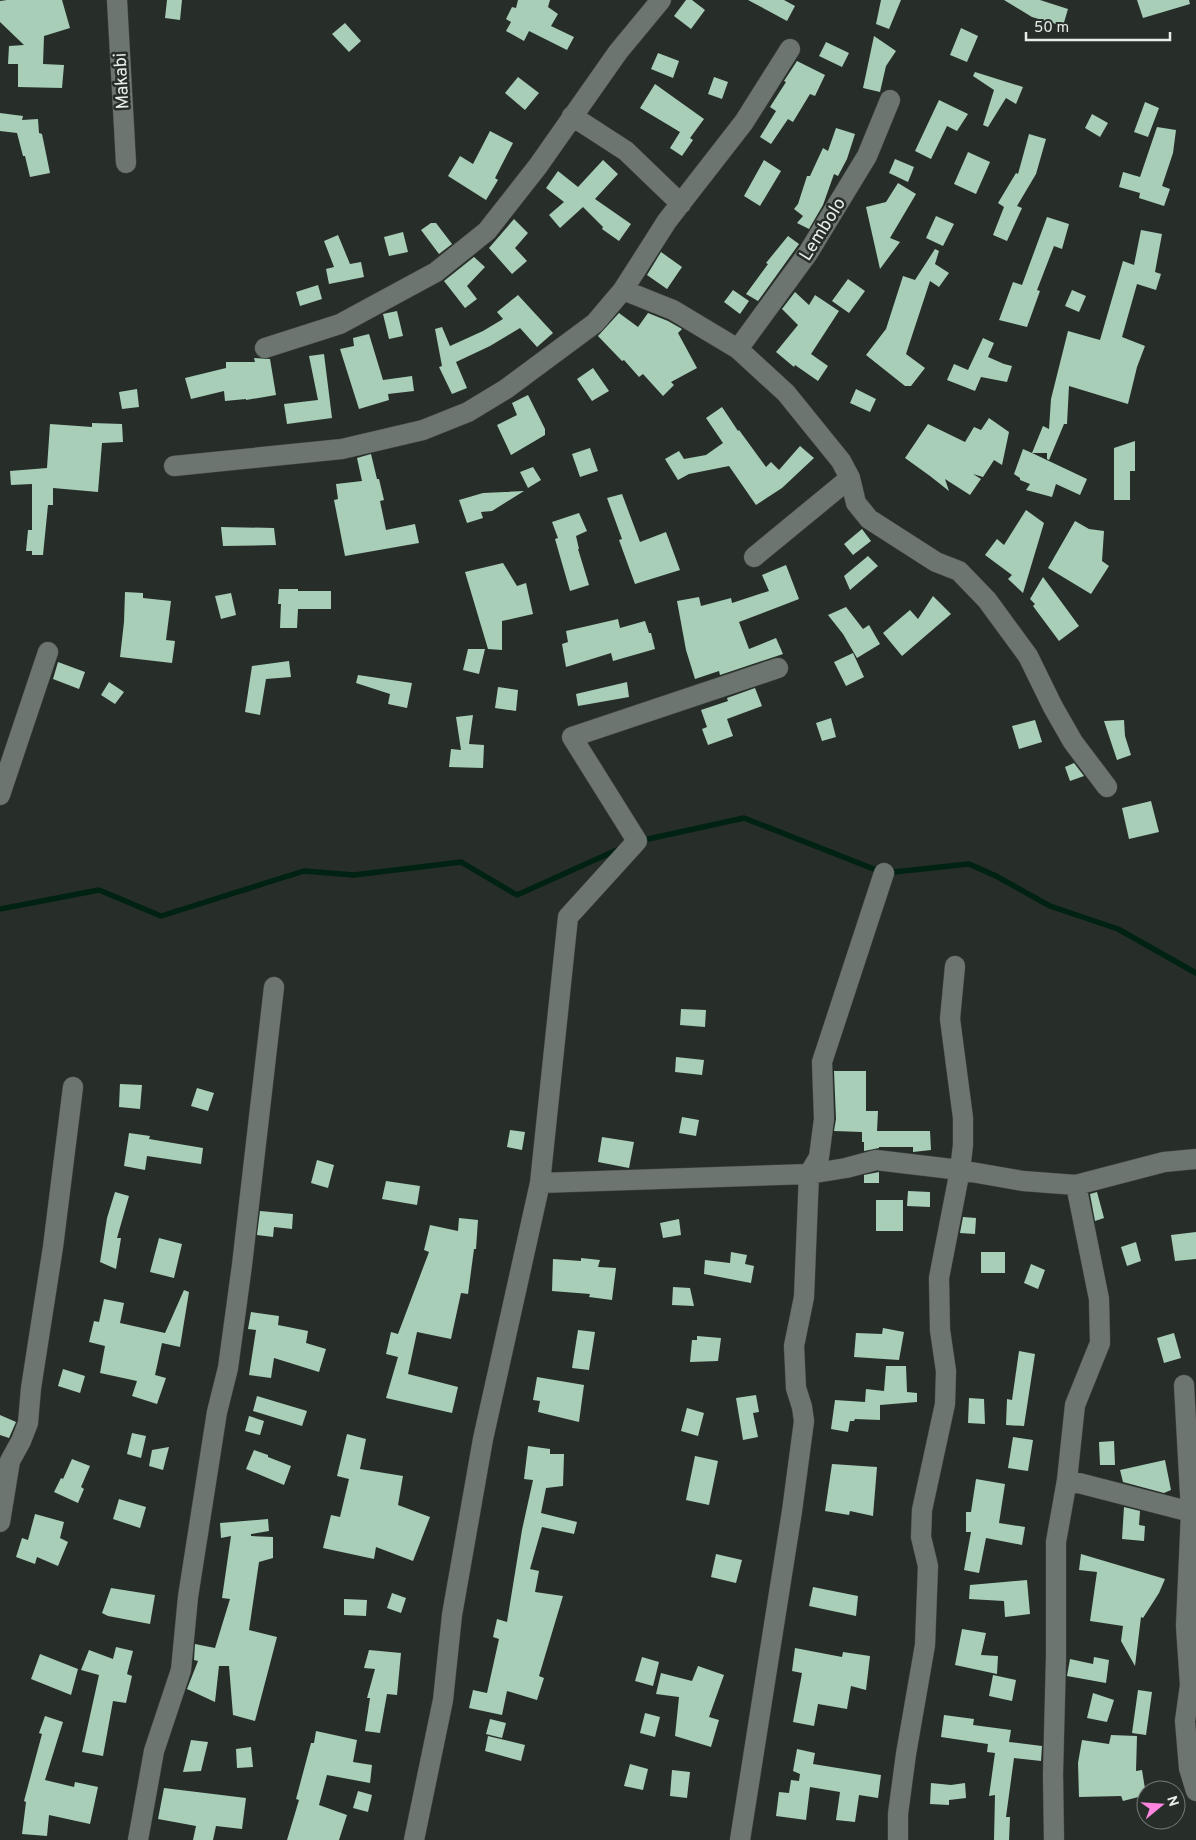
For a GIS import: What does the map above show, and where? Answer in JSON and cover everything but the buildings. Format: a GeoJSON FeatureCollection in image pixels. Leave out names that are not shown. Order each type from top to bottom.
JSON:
{"type":"FeatureCollection","features":[{"type":"Feature","properties":{"kind":"street","name":"Makabi"},"geometry":{"type":"LineString","coordinates":[[117,0],[126,162]]}},
{"type":"Feature","properties":{"kind":"street"},"geometry":{"type":"LineString","coordinates":[[265,348],[340,324],[436,272],[487,230],[538,166],[618,52],[661,0]]}},
{"type":"Feature","properties":{"kind":"street"},"geometry":{"type":"LineString","coordinates":[[174,466],[342,449],[423,430],[468,412],[506,389],[595,323],[623,290],[650,246],[744,122],[790,49]]}},
{"type":"Feature","properties":{"kind":"street","name":"Lembolo"},"geometry":{"type":"LineString","coordinates":[[738,349],[808,253],[867,156],[890,100]]}},
{"type":"Feature","properties":{"kind":"street"},"geometry":{"type":"LineString","coordinates":[[572,116],[626,151],[681,204]]}},
{"type":"Feature","properties":{"kind":"street"},"geometry":{"type":"LineString","coordinates":[[623,290],[673,310],[738,349],[786,393],[840,461],[850,478],[856,503],[868,519],[936,562],[959,571],[987,600],[1028,656],[1073,742],[1107,787]]}},
{"type":"Feature","properties":{"kind":"street"},"geometry":{"type":"LineString","coordinates":[[754,557],[850,478]]}},
{"type":"Feature","properties":{"kind":"street"},"geometry":{"type":"LineString","coordinates":[[0,795],[48,652]]}},
{"type":"Feature","properties":{"kind":"street"},"geometry":{"type":"LineString","coordinates":[[414,1840],[443,1700],[452,1615],[483,1439],[540,1183],[568,917],[637,841],[572,737],[778,668]]}},
{"type":"Feature","properties":{"kind":"street"},"geometry":{"type":"LineString","coordinates":[[740,1840],[792,1511],[804,1421],[796,1388],[794,1346],[804,1297],[809,1174],[819,1157],[822,1128],[822,1062],[884,873]]}},
{"type":"Feature","properties":{"kind":"street"},"geometry":{"type":"LineString","coordinates":[[898,1840],[898,1814],[906,1754],[925,1645],[928,1566],[921,1537],[922,1510],[945,1404],[946,1371],[940,1330],[939,1278],[960,1170],[963,1118],[950,1019],[955,966]]}},
{"type":"Feature","properties":{"kind":"street"},"geometry":{"type":"LineString","coordinates":[[138,1840],[154,1751],[181,1670],[188,1596],[217,1412],[228,1368],[262,1101],[274,987]]}},
{"type":"Feature","properties":{"kind":"street"},"geometry":{"type":"LineString","coordinates":[[0,1522],[10,1461],[28,1423],[30,1388],[53,1247],[73,1087]]}},
{"type":"Feature","properties":{"kind":"street"},"geometry":{"type":"LineString","coordinates":[[540,1183],[809,1174],[846,1168],[876,1160],[960,1170],[1023,1181],[1076,1185],[1164,1162],[1196,1159]]}},
{"type":"Feature","properties":{"kind":"street"},"geometry":{"type":"LineString","coordinates":[[1054,1840],[1056,1542],[1067,1480],[1075,1405],[1100,1343],[1099,1298],[1076,1185]]}},
{"type":"Feature","properties":{"kind":"street"},"geometry":{"type":"LineString","coordinates":[[1184,1385],[1193,1509],[1186,1626],[1190,1685],[1185,1721],[1189,1768],[1196,1791]]}},
{"type":"Feature","properties":{"kind":"street"},"geometry":{"type":"LineString","coordinates":[[1067,1480],[1193,1509]]}},
{"type":"Feature","properties":{"kind":"waterway"},"geometry":{"type":"LineString","coordinates":[[639,841],[744,818],[884,873],[969,864],[996,876],[1050,906],[1118,929],[1196,973]]}},
{"type":"Feature","properties":{"kind":"waterway"},"geometry":{"type":"LineString","coordinates":[[0,909],[99,890],[161,916],[304,871],[354,875],[461,862],[517,895],[619,849]]}}]}
